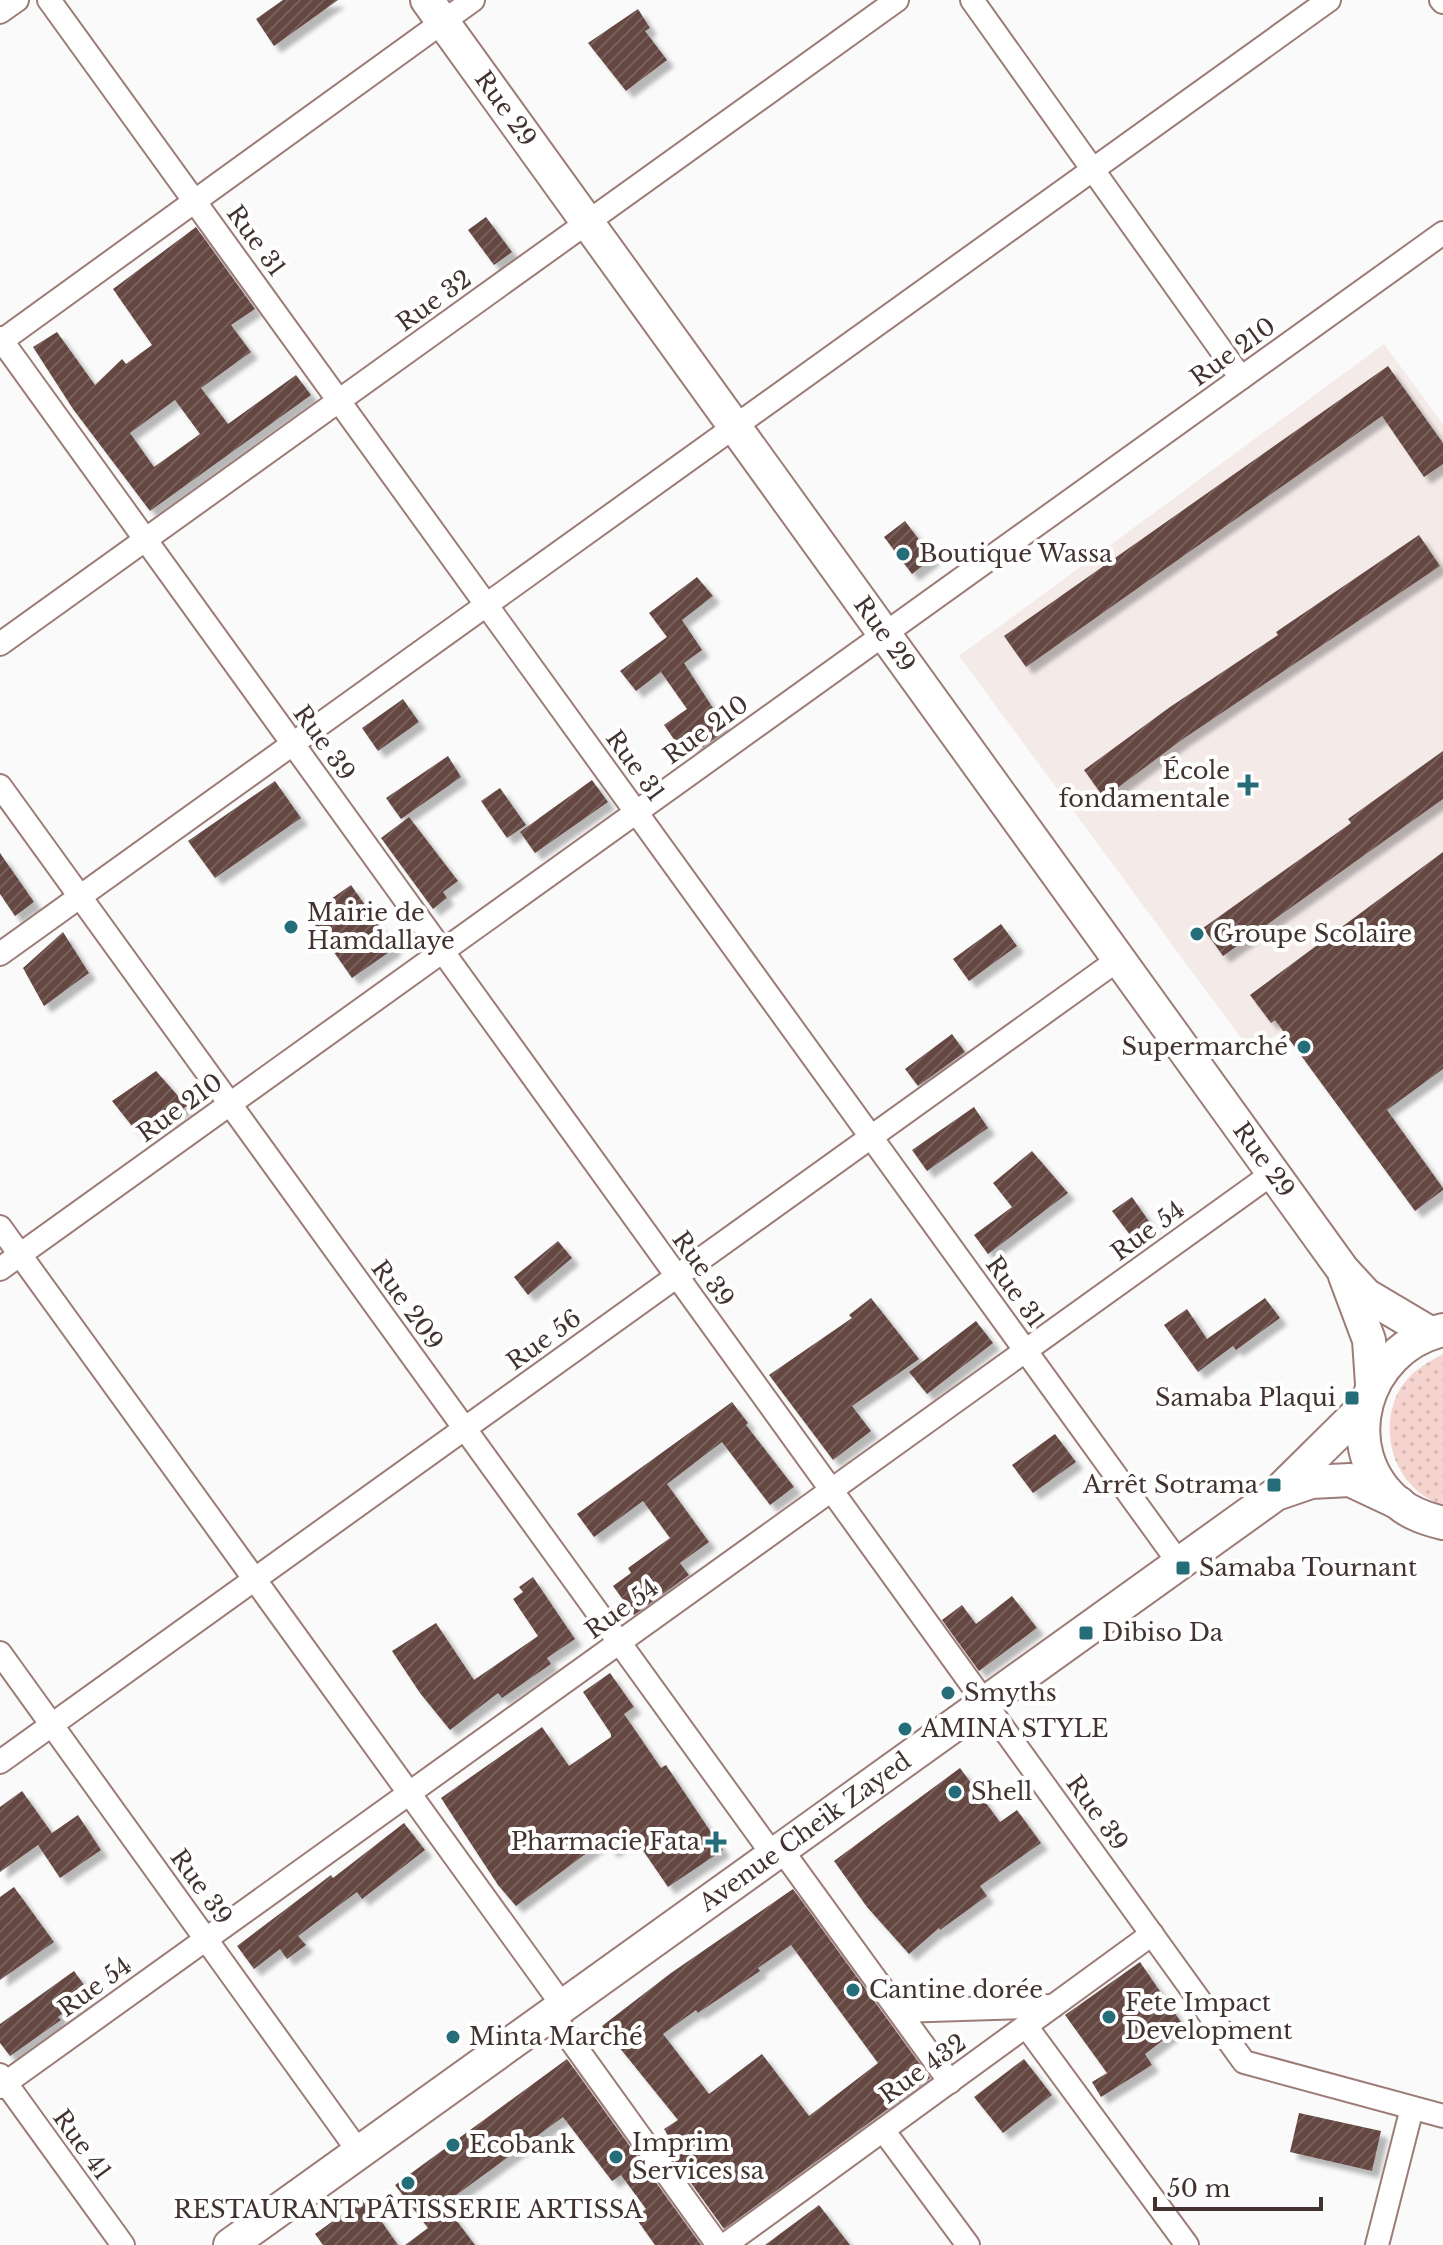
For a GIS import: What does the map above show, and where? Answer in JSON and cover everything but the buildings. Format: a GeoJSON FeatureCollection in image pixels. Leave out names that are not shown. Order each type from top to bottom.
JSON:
{"type":"FeatureCollection","features":[{"type":"Feature","properties":{"kind":"main road","name":"Rue 29"},"geometry":{"type":"LineString","coordinates":[[434,11],[1343,1270],[1366,1295],[1436,1332]]}},
{"type":"Feature","properties":{"kind":"main road","name":"Rue 29"},"geometry":{"type":"LineString","coordinates":[[1343,1270],[1369,1340],[1369,1395],[1363,1433],[1368,1459],[1380,1483],[1399,1503]]}},
{"type":"Feature","properties":{"kind":"main road"},"geometry":{"type":"LineString","coordinates":[[1276,1494],[1369,1395],[1396,1353],[1436,1332]]}},
{"type":"Feature","properties":{"kind":"main road","name":"Avenue Cheik Zayed"},"geometry":{"type":"LineString","coordinates":[[230,2245],[1276,1494],[1311,1482],[1350,1480],[1423,1518],[1443,1523]]}},
{"type":"Feature","properties":{"kind":"street"},"geometry":{"type":"LineString","coordinates":[[0,12],[17,0]]}},
{"type":"Feature","properties":{"kind":"street","name":"Rue 31"},"geometry":{"type":"LineString","coordinates":[[49,0],[1179,1563]]}},
{"type":"Feature","properties":{"kind":"street"},"geometry":{"type":"LineString","coordinates":[[1,340],[194,201],[434,11],[473,0]]}},
{"type":"Feature","properties":{"kind":"street","name":"Rue 32"},"geometry":{"type":"LineString","coordinates":[[0,644],[897,0]]}},
{"type":"Feature","properties":{"kind":"street"},"geometry":{"type":"LineString","coordinates":[[972,0],[1241,378]]}},
{"type":"Feature","properties":{"kind":"street"},"geometry":{"type":"LineString","coordinates":[[0,954],[1329,0]]}},
{"type":"Feature","properties":{"kind":"street","name":"Rue 210"},"geometry":{"type":"LineString","coordinates":[[0,1269],[1443,233]]}},
{"type":"Feature","properties":{"kind":"street","name":"Rue 39"},"geometry":{"type":"LineString","coordinates":[[1,340],[1244,2062],[1443,2116]]}},
{"type":"Feature","properties":{"kind":"street","name":"Rue 209"},"geometry":{"type":"LineString","coordinates":[[0,786],[619,1643],[950,2082]]}},
{"type":"Feature","properties":{"kind":"street","name":"Rue 56"},"geometry":{"type":"LineString","coordinates":[[0,1762],[1119,959]]}},
{"type":"Feature","properties":{"kind":"street","name":"Rue 54"},"geometry":{"type":"LineString","coordinates":[[2,2082],[1273,1173]]}},
{"type":"Feature","properties":{"kind":"street"},"geometry":{"type":"LineString","coordinates":[[0,1227],[409,1793],[718,2245]]}},
{"type":"Feature","properties":{"kind":"street","name":"Rue 39"},"geometry":{"type":"LineString","coordinates":[[0,1653],[359,2152]]}},
{"type":"Feature","properties":{"kind":"street","name":"Rue 432"},"geometry":{"type":"LineString","coordinates":[[725,2245],[1152,1934]]}},
{"type":"Feature","properties":{"kind":"street"},"geometry":{"type":"LineString","coordinates":[[899,2011],[1054,2006]]}},
{"type":"Feature","properties":{"kind":"street"},"geometry":{"type":"LineString","coordinates":[[1026,2026],[1187,2245]]}},
{"type":"Feature","properties":{"kind":"street","name":"Rue 41"},"geometry":{"type":"LineString","coordinates":[[2,2082],[123,2245]]}},
{"type":"Feature","properties":{"kind":"street"},"geometry":{"type":"LineString","coordinates":[[1377,2245],[1412,2108]]}},
{"type":"Feature","properties":{"kind":"street"},"geometry":{"type":"LineString","coordinates":[[883,2130],[968,2245]]}},
{"type":"Feature","properties":{"kind":"shaded area","name":"École fondamentale"},"geometry":{"type":"Polygon","coordinates":[[[1384,344],[1443,424],[1443,913],[1252,1053],[959,656],[1384,344]]]}},
{"type":"Feature","properties":{"kind":"shaded area"},"geometry":{"type":"Polygon","coordinates":[[[1443,1354],[1443,1505],[1426,1497],[1402,1473],[1394,1457],[1390,1423],[1393,1405],[1404,1383],[1419,1368],[1443,1354]]]}},
{"type":"Feature","properties":{"kind":"place","name":"Boutique Wassa"},"geometry":{"type":"Point","coordinates":[903,554]}},
{"type":"Feature","properties":{"kind":"place","name":"École fondamentale"},"geometry":{"type":"Point","coordinates":[1248,785]}},
{"type":"Feature","properties":{"kind":"place","name":"Mairie de Hamdallaye"},"geometry":{"type":"Point","coordinates":[291,927]}},
{"type":"Feature","properties":{"kind":"place","name":"Groupe Scolaire"},"geometry":{"type":"Point","coordinates":[1197,934]}},
{"type":"Feature","properties":{"kind":"place","name":"Supermarché"},"geometry":{"type":"Point","coordinates":[1304,1047]}},
{"type":"Feature","properties":{"kind":"place","name":"Samaba Plaqui"},"geometry":{"type":"Point","coordinates":[1352,1398]}},
{"type":"Feature","properties":{"kind":"place","name":"Arrêt Sotrama"},"geometry":{"type":"Point","coordinates":[1274,1485]}},
{"type":"Feature","properties":{"kind":"place","name":"Samaba Tournant"},"geometry":{"type":"Point","coordinates":[1183,1568]}},
{"type":"Feature","properties":{"kind":"place","name":"Dibiso Da"},"geometry":{"type":"Point","coordinates":[1086,1633]}},
{"type":"Feature","properties":{"kind":"place","name":"Smyths"},"geometry":{"type":"Point","coordinates":[948,1693]}},
{"type":"Feature","properties":{"kind":"place","name":"AMINA STYLE"},"geometry":{"type":"Point","coordinates":[905,1729]}},
{"type":"Feature","properties":{"kind":"place","name":"Shell"},"geometry":{"type":"Point","coordinates":[955,1792]}},
{"type":"Feature","properties":{"kind":"place","name":"Pharmacie Fata"},"geometry":{"type":"Point","coordinates":[716,1842]}},
{"type":"Feature","properties":{"kind":"place","name":"Cantine dorée"},"geometry":{"type":"Point","coordinates":[853,1990]}},
{"type":"Feature","properties":{"kind":"place","name":"Fete Impact Development"},"geometry":{"type":"Point","coordinates":[1109,2017]}},
{"type":"Feature","properties":{"kind":"place","name":"Minta Marché"},"geometry":{"type":"Point","coordinates":[453,2037]}},
{"type":"Feature","properties":{"kind":"place","name":"Ecobank"},"geometry":{"type":"Point","coordinates":[453,2145]}},
{"type":"Feature","properties":{"kind":"place","name":"Imprim Services sa"},"geometry":{"type":"Point","coordinates":[616,2157]}},
{"type":"Feature","properties":{"kind":"place","name":"RESTAURANT PÂTISSERIE ARTISSA"},"geometry":{"type":"Point","coordinates":[408,2183]}}]}
